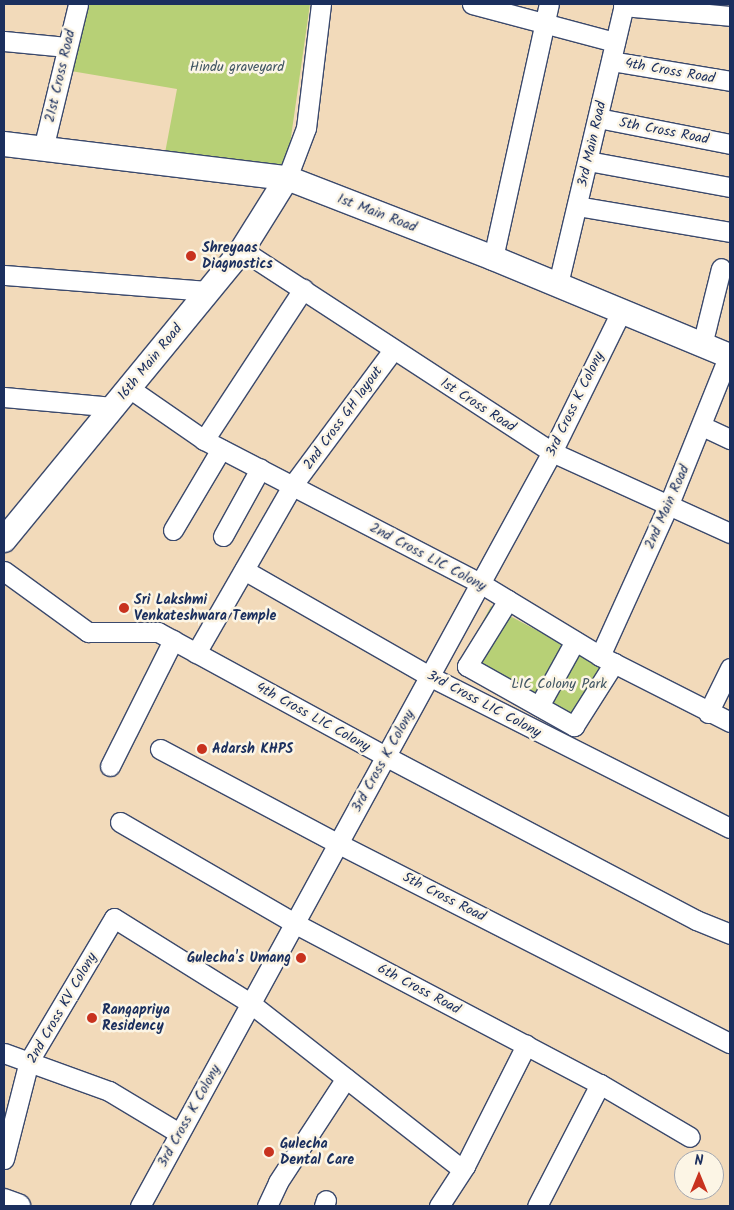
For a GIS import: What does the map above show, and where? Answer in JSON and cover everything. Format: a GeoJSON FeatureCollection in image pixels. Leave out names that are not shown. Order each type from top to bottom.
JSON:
{"type":"FeatureCollection","features":[{"type":"Feature","properties":{"kind":"street","name":"21st Cross Road"},"geometry":{"type":"LineString","coordinates":[[43,149],[78,4]]}},
{"type":"Feature","properties":{"kind":"street"},"geometry":{"type":"LineString","coordinates":[[287,178],[306,128],[321,4]]}},
{"type":"Feature","properties":{"kind":"street"},"geometry":{"type":"LineString","coordinates":[[493,258],[549,4]]}},
{"type":"Feature","properties":{"kind":"street"},"geometry":{"type":"LineString","coordinates":[[479,5],[615,42]]}},
{"type":"Feature","properties":{"kind":"street"},"geometry":{"type":"LineString","coordinates":[[624,5],[730,16]]}},
{"type":"Feature","properties":{"kind":"street","name":"3rd Main Road"},"geometry":{"type":"LineString","coordinates":[[558,284],[624,5]]}},
{"type":"Feature","properties":{"kind":"street"},"geometry":{"type":"LineString","coordinates":[[4,40],[68,47]]}},
{"type":"Feature","properties":{"kind":"street","name":"4th Cross Road"},"geometry":{"type":"LineString","coordinates":[[611,61],[730,82]]}},
{"type":"Feature","properties":{"kind":"street","name":"5th Cross Road"},"geometry":{"type":"LineString","coordinates":[[598,118],[730,144]]}},
{"type":"Feature","properties":{"kind":"street","name":"1st Main Road"},"geometry":{"type":"LineString","coordinates":[[4,144],[287,178],[493,258],[730,355]]}},
{"type":"Feature","properties":{"kind":"street"},"geometry":{"type":"LineString","coordinates":[[588,161],[730,187]]}},
{"type":"Feature","properties":{"kind":"street","name":"16th Main Road"},"geometry":{"type":"LineString","coordinates":[[4,540],[13,518],[113,407],[242,250],[287,178]]}},
{"type":"Feature","properties":{"kind":"street"},"geometry":{"type":"LineString","coordinates":[[577,206],[730,232]]}},
{"type":"Feature","properties":{"kind":"street","name":"1st Cross Road"},"geometry":{"type":"LineString","coordinates":[[242,250],[552,452],[730,532]]}},
{"type":"Feature","properties":{"kind":"street"},"geometry":{"type":"LineString","coordinates":[[702,345],[721,268]]}},
{"type":"Feature","properties":{"kind":"street"},"geometry":{"type":"LineString","coordinates":[[4,275],[207,292]]}},
{"type":"Feature","properties":{"kind":"street"},"geometry":{"type":"LineString","coordinates":[[173,530],[212,444],[303,289]]}},
{"type":"Feature","properties":{"kind":"street","name":"3rd Cross K Colony"},"geometry":{"type":"LineString","coordinates":[[140,1206],[552,452],[621,312]]}},
{"type":"Feature","properties":{"kind":"street","name":"2nd Cross GH layout"},"geometry":{"type":"LineString","coordinates":[[196,653],[292,486],[393,350]]}},
{"type":"Feature","properties":{"kind":"street","name":"2nd Main Road"},"geometry":{"type":"LineString","coordinates":[[531,701],[574,726],[607,660],[730,355]]}},
{"type":"Feature","properties":{"kind":"street","name":"2nd Cross LIC Colony"},"geometry":{"type":"LineString","coordinates":[[129,388],[212,444],[480,583],[607,660],[730,722]]}},
{"type":"Feature","properties":{"kind":"street"},"geometry":{"type":"LineString","coordinates":[[4,396],[113,407]]}},
{"type":"Feature","properties":{"kind":"street"},"geometry":{"type":"LineString","coordinates":[[702,426],[730,439]]}},
{"type":"Feature","properties":{"kind":"street"},"geometry":{"type":"LineString","coordinates":[[223,536],[260,469]]}},
{"type":"Feature","properties":{"kind":"street","name":"3rd Cross LIC Colony"},"geometry":{"type":"LineString","coordinates":[[244,570],[429,676],[730,828]]}},
{"type":"Feature","properties":{"kind":"street","name":"4th Cross LIC Colony"},"geometry":{"type":"LineString","coordinates":[[4,572],[88,632],[155,631],[385,756],[696,920],[730,934]]}},
{"type":"Feature","properties":{"kind":"street"},"geometry":{"type":"LineString","coordinates":[[508,600],[467,666],[531,701]]}},
{"type":"Feature","properties":{"kind":"street"},"geometry":{"type":"LineString","coordinates":[[110,766],[173,640]]}},
{"type":"Feature","properties":{"kind":"street"},"geometry":{"type":"LineString","coordinates":[[511,718],[531,701],[575,641]]}},
{"type":"Feature","properties":{"kind":"street"},"geometry":{"type":"LineString","coordinates":[[708,712],[730,668]]}},
{"type":"Feature","properties":{"kind":"street","name":"5th Cross Road"},"geometry":{"type":"LineString","coordinates":[[160,749],[338,843],[730,1043]]}},
{"type":"Feature","properties":{"kind":"street","name":"6th Cross Road"},"geometry":{"type":"LineString","coordinates":[[120,822],[294,924],[600,1084],[690,1137]]}},
{"type":"Feature","properties":{"kind":"street","name":"2nd Cross KV Colony"},"geometry":{"type":"LineString","coordinates":[[4,1159],[29,1061],[114,918],[250,1004]]}},
{"type":"Feature","properties":{"kind":"street"},"geometry":{"type":"LineString","coordinates":[[250,1004],[459,1167],[465,1166]]}},
{"type":"Feature","properties":{"kind":"street"},"geometry":{"type":"LineString","coordinates":[[439,1206],[465,1166],[526,1045]]}},
{"type":"Feature","properties":{"kind":"street"},"geometry":{"type":"LineString","coordinates":[[4,1054],[29,1061],[109,1091],[179,1133]]}},
{"type":"Feature","properties":{"kind":"street"},"geometry":{"type":"LineString","coordinates":[[267,1206],[278,1182],[346,1078]]}},
{"type":"Feature","properties":{"kind":"street"},"geometry":{"type":"LineString","coordinates":[[537,1206],[600,1084]]}},
{"type":"Feature","properties":{"kind":"street"},"geometry":{"type":"LineString","coordinates":[[4,1201],[18,1206]]}},
{"type":"Feature","properties":{"kind":"green space","name":"Hindu graveyard"},"geometry":{"type":"Polygon","coordinates":[[[87,4],[310,4],[287,165],[165,153],[177,89],[71,71],[87,4]]]}},
{"type":"Feature","properties":{"kind":"green space","name":"LIC Colony Park"},"geometry":{"type":"Polygon","coordinates":[[[491,606],[611,670],[578,733],[458,669],[491,606]]]}},
{"type":"Feature","properties":{"kind":"place","name":"Shreyaas Diagnostics"},"geometry":{"type":"Point","coordinates":[191,256]}},
{"type":"Feature","properties":{"kind":"place","name":"Sri Lakshmi Venkateshwara Temple"},"geometry":{"type":"Point","coordinates":[124,608]}},
{"type":"Feature","properties":{"kind":"place","name":"Adarsh KHPS"},"geometry":{"type":"Point","coordinates":[202,749]}},
{"type":"Feature","properties":{"kind":"place","name":"Gulecha's Umang"},"geometry":{"type":"Point","coordinates":[301,958]}},
{"type":"Feature","properties":{"kind":"place","name":"Rangapriya Residency"},"geometry":{"type":"Point","coordinates":[92,1018]}},
{"type":"Feature","properties":{"kind":"place","name":"Gulecha Dental Care"},"geometry":{"type":"Point","coordinates":[269,1152]}}]}
